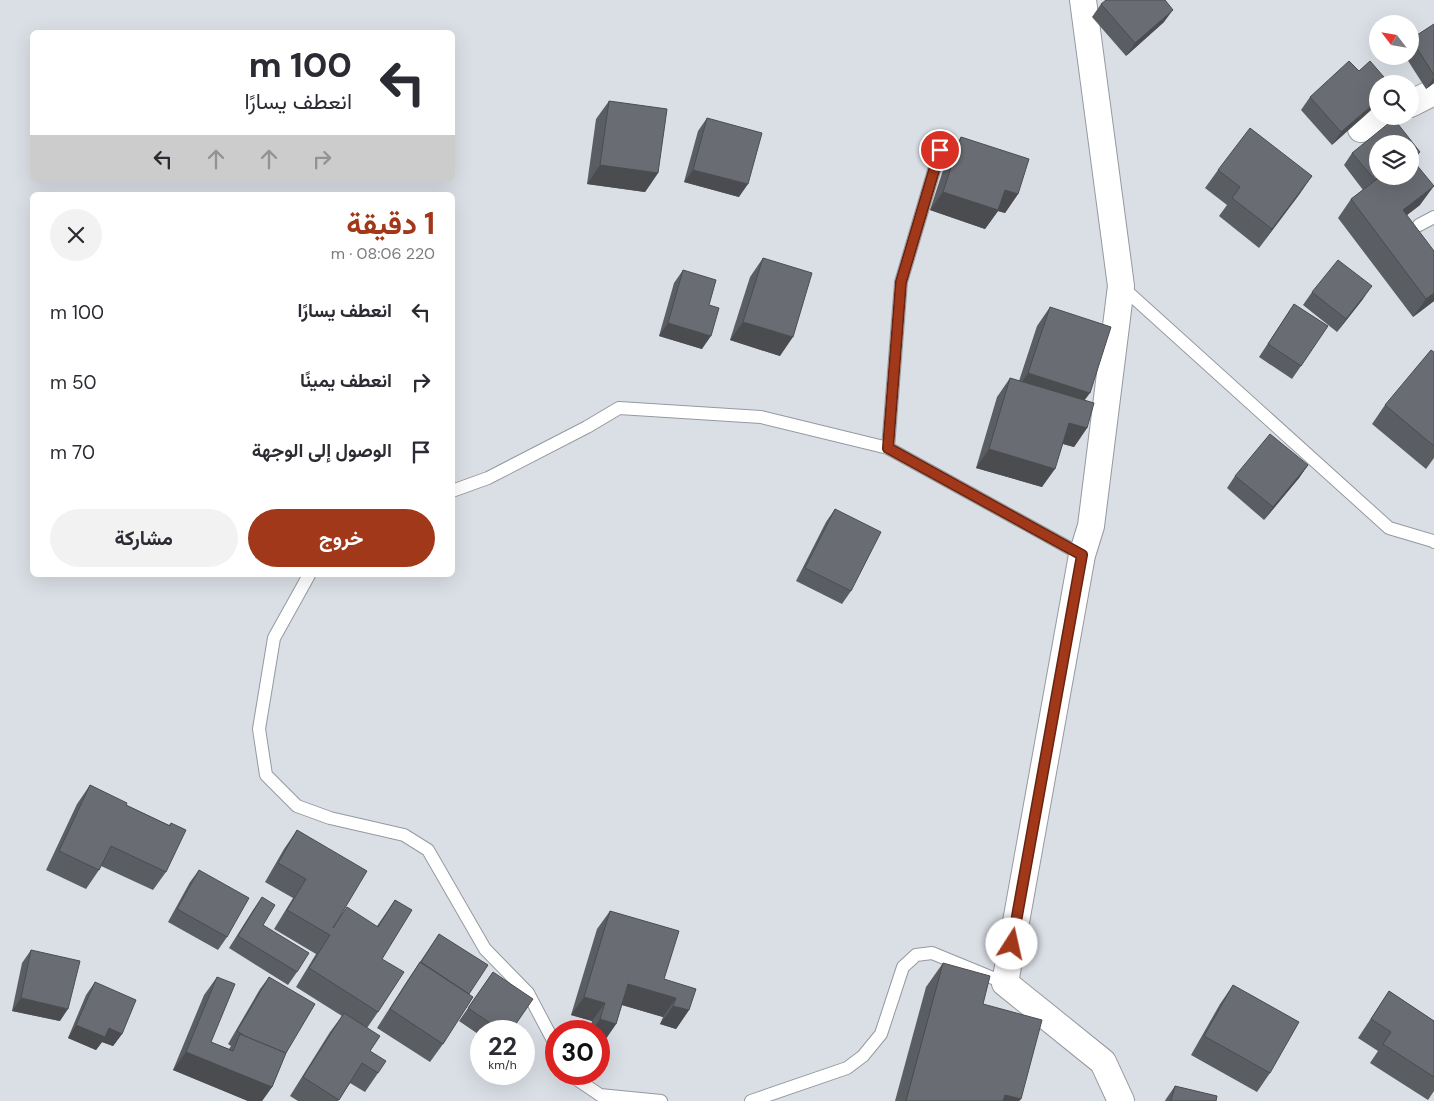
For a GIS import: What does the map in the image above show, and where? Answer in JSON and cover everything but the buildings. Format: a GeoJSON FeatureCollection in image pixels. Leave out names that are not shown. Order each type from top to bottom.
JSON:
{"type":"FeatureCollection","features":[{"type":"Feature","properties":{"kind":"street"},"geometry":{"type":"LineString","coordinates":[[1083,0],[1121,286],[1090,526],[1082,555],[1005,983],[1103,1062],[1120,1101]]}},
{"type":"Feature","properties":{"kind":"street"},"geometry":{"type":"LineString","coordinates":[[1419,100],[1434,92]]}},
{"type":"Feature","properties":{"kind":"street"},"geometry":{"type":"LineString","coordinates":[[1361,129],[1369,125]]}},
{"type":"Feature","properties":{"kind":"lane"},"geometry":{"type":"LineString","coordinates":[[888,448],[901,282],[940,150]]}},
{"type":"Feature","properties":{"kind":"lane"},"geometry":{"type":"LineString","coordinates":[[1419,225],[1434,217]]}},
{"type":"Feature","properties":{"kind":"lane"},"geometry":{"type":"LineString","coordinates":[[1121,286],[1389,528],[1434,541]]}},
{"type":"Feature","properties":{"kind":"lane"},"geometry":{"type":"LineString","coordinates":[[455,490],[488,478],[587,427],[619,408],[760,417],[888,448],[1082,555]]}},
{"type":"Feature","properties":{"kind":"lane"},"geometry":{"type":"LineString","coordinates":[[308,577],[274,638],[259,729],[266,775],[297,806],[330,818],[404,835],[428,850],[485,949],[528,993],[545,1025]]}},
{"type":"Feature","properties":{"kind":"lane"},"geometry":{"type":"LineString","coordinates":[[751,1101],[847,1068],[864,1056],[881,1034],[903,967],[916,955],[932,953],[1005,983]]}},
{"type":"Feature","properties":{"kind":"lane"},"geometry":{"type":"LineString","coordinates":[[585,1085],[600,1095],[661,1101]]}},
{"type":"Feature","properties":{"kind":"route"},"geometry":{"type":"LineString","coordinates":[[940,150],[901,282],[888,448],[1082,555],[1012,944]]}}]}
